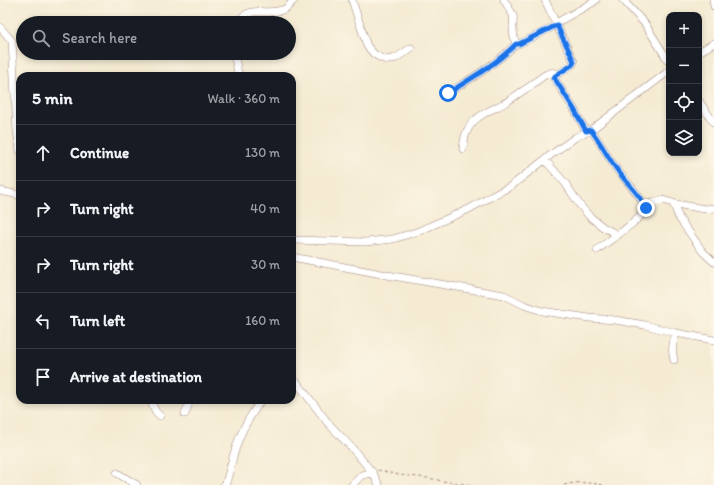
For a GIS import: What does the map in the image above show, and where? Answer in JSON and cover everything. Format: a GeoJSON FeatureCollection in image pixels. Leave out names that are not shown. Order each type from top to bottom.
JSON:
{"type":"FeatureCollection","features":[{"type":"Feature","properties":{"kind":"street"},"geometry":{"type":"LineString","coordinates":[[242,16],[251,11],[277,11],[286,9],[294,0]]}},
{"type":"Feature","properties":{"kind":"street"},"geometry":{"type":"LineString","coordinates":[[352,0],[367,46],[374,54],[387,60],[396,58],[411,48]]}},
{"type":"Feature","properties":{"kind":"street"},"geometry":{"type":"LineString","coordinates":[[504,0],[514,18],[514,40],[516,44]]}},
{"type":"Feature","properties":{"kind":"street"},"geometry":{"type":"LineString","coordinates":[[546,0],[574,62],[554,78],[589,130],[600,142],[617,170],[646,208],[645,213],[597,250]]}},
{"type":"Feature","properties":{"kind":"street"},"geometry":{"type":"LineString","coordinates":[[448,93],[489,67],[516,44],[519,44],[557,24],[596,0]]}},
{"type":"Feature","properties":{"kind":"street"},"geometry":{"type":"LineString","coordinates":[[623,0],[645,24],[666,57]]}},
{"type":"Feature","properties":{"kind":"street"},"geometry":{"type":"LineString","coordinates":[[713,0],[714,6]]}},
{"type":"Feature","properties":{"kind":"street"},"geometry":{"type":"LineString","coordinates":[[0,27],[12,41],[16,113]]}},
{"type":"Feature","properties":{"kind":"street"},"geometry":{"type":"LineString","coordinates":[[702,50],[714,43]]}},
{"type":"Feature","properties":{"kind":"street"},"geometry":{"type":"LineString","coordinates":[[235,60],[238,72]]}},
{"type":"Feature","properties":{"kind":"street"},"geometry":{"type":"LineString","coordinates":[[463,149],[464,140],[468,129],[474,120],[532,85],[544,75],[552,72],[558,74]]}},
{"type":"Feature","properties":{"kind":"street"},"geometry":{"type":"LineString","coordinates":[[296,240],[366,242],[393,239],[419,231],[469,209],[512,186],[576,137],[589,130],[666,73]]}},
{"type":"Feature","properties":{"kind":"street"},"geometry":{"type":"LineString","coordinates":[[702,105],[714,123]]}},
{"type":"Feature","properties":{"kind":"street"},"geometry":{"type":"LineString","coordinates":[[545,160],[590,216],[603,227],[618,234]]}},
{"type":"Feature","properties":{"kind":"street"},"geometry":{"type":"LineString","coordinates":[[0,192],[16,194]]}},
{"type":"Feature","properties":{"kind":"street"},"geometry":{"type":"LineString","coordinates":[[645,205],[663,200],[676,204],[706,209],[714,208]]}},
{"type":"Feature","properties":{"kind":"street"},"geometry":{"type":"LineString","coordinates":[[673,203],[679,218],[703,252],[714,262]]}},
{"type":"Feature","properties":{"kind":"street"},"geometry":{"type":"LineString","coordinates":[[296,258],[496,293],[542,311],[645,325],[676,333],[714,340]]}},
{"type":"Feature","properties":{"kind":"street"},"geometry":{"type":"LineString","coordinates":[[674,360],[672,349],[676,333]]}},
{"type":"Feature","properties":{"kind":"street"},"geometry":{"type":"LineString","coordinates":[[296,381],[328,423],[371,471],[379,485]]}},
{"type":"Feature","properties":{"kind":"street"},"geometry":{"type":"LineString","coordinates":[[152,404],[160,416]]}},
{"type":"Feature","properties":{"kind":"street"},"geometry":{"type":"LineString","coordinates":[[185,414],[189,404]]}},
{"type":"Feature","properties":{"kind":"street"},"geometry":{"type":"LineString","coordinates":[[224,485],[242,431],[259,404]]}},
{"type":"Feature","properties":{"kind":"street"},"geometry":{"type":"LineString","coordinates":[[352,485],[362,475],[371,471]]}},
{"type":"Feature","properties":{"kind":"street"},"geometry":{"type":"LineString","coordinates":[[117,473],[137,485]]}},
{"type":"Feature","properties":{"kind":"path"},"geometry":{"type":"LineString","coordinates":[[371,471],[382,470],[399,475],[472,485]]}},
{"type":"Feature","properties":{"kind":"path"},"geometry":{"type":"LineString","coordinates":[[564,485],[586,483],[604,485]]}},
{"type":"Feature","properties":{"kind":"route"},"geometry":{"type":"LineString","coordinates":[[448,93],[489,67],[516,44],[519,44],[557,25],[574,62],[554,78],[586,131],[591,130],[617,170],[643,201],[646,208]]}}]}
